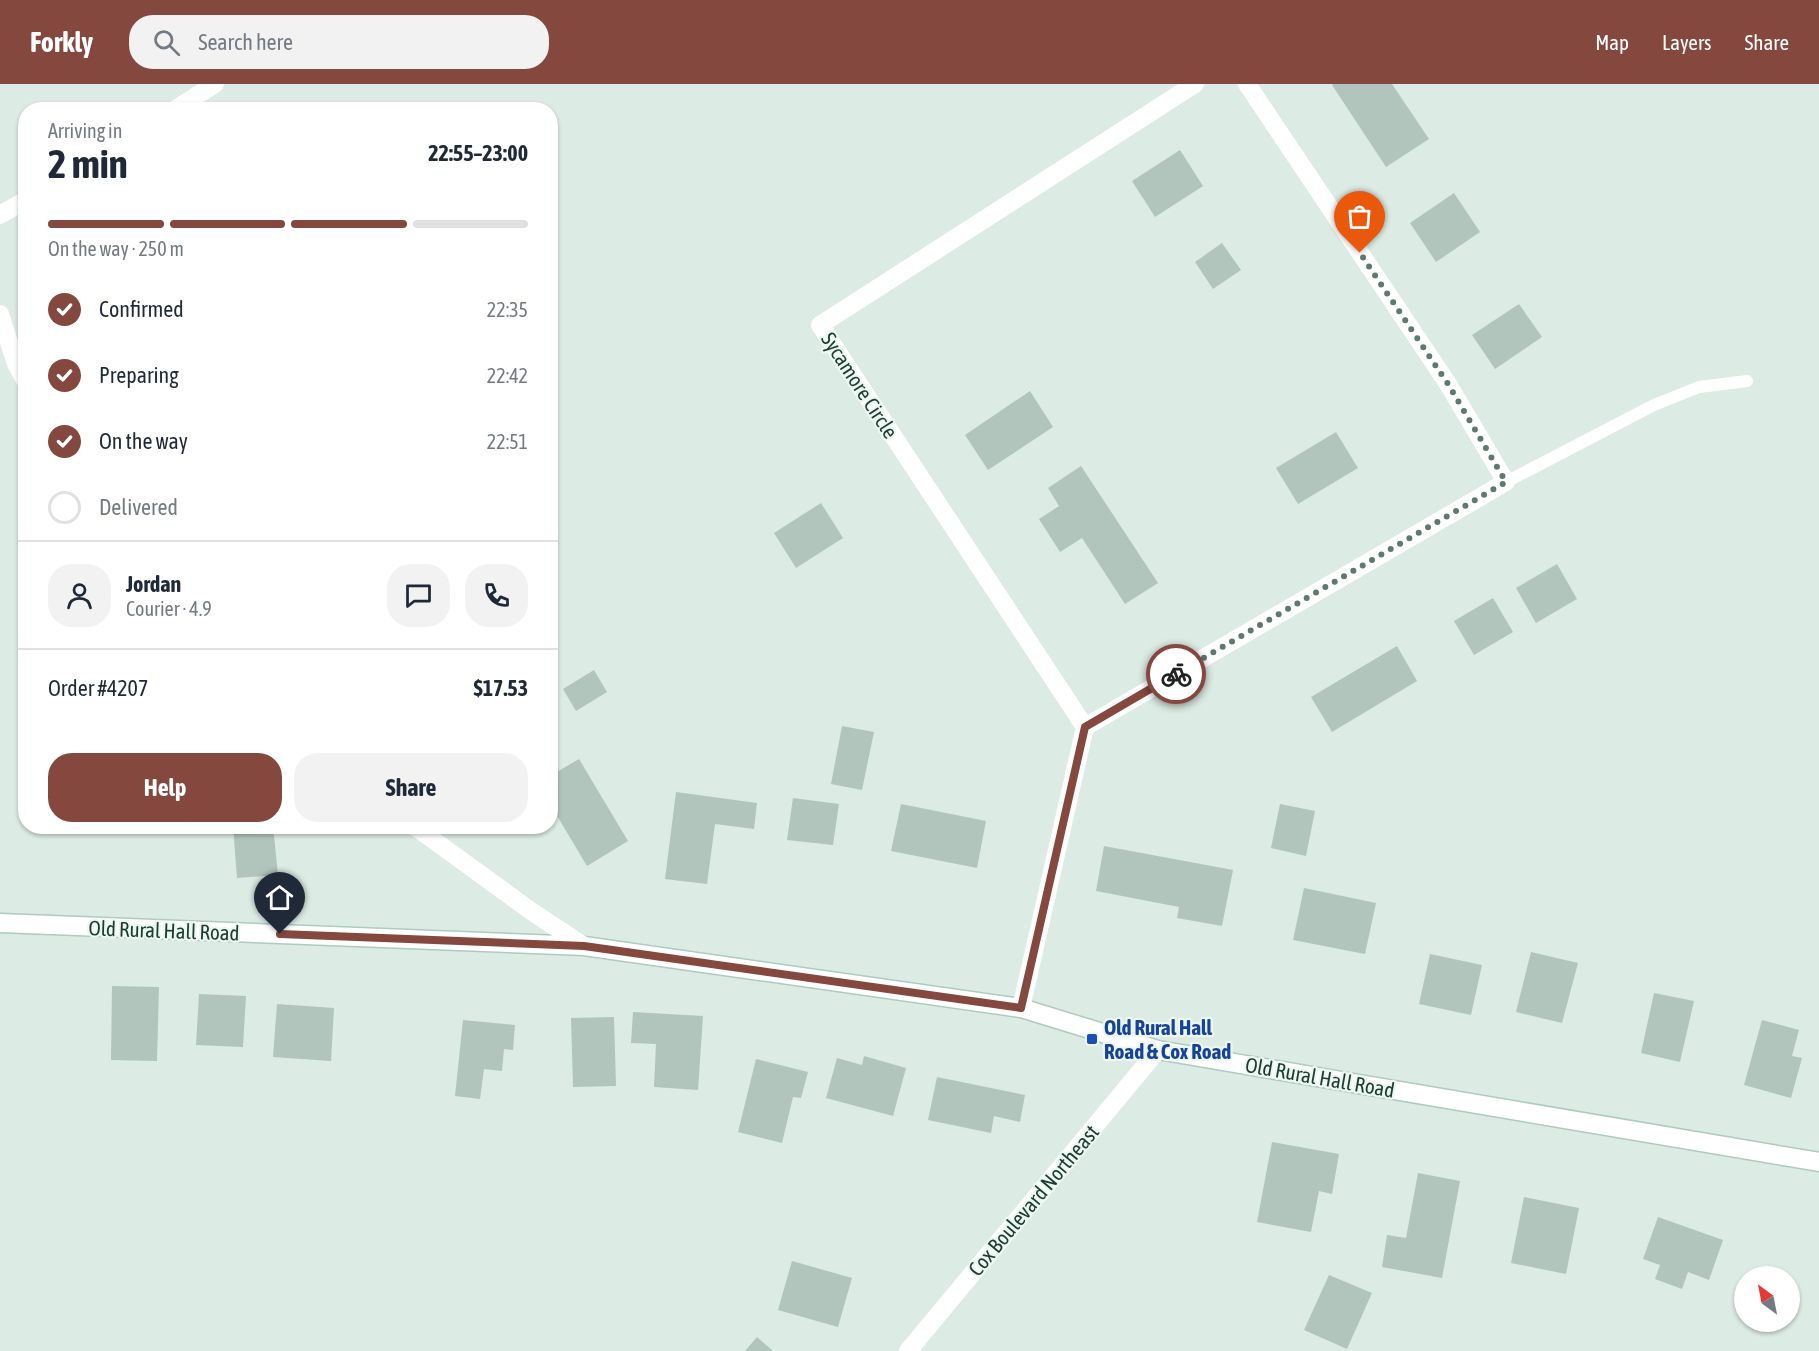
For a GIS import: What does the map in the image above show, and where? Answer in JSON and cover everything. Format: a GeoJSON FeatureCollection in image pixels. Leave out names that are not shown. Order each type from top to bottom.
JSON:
{"type":"FeatureCollection","features":[{"type":"Feature","properties":{"kind":"street"},"geometry":{"type":"LineString","coordinates":[[187,102],[216,84]]}},
{"type":"Feature","properties":{"kind":"street","name":"Sycamore Circle"},"geometry":{"type":"LineString","coordinates":[[1085,727],[820,325],[1195,84]]}},
{"type":"Feature","properties":{"kind":"street"},"geometry":{"type":"LineString","coordinates":[[1021,1008],[1085,727],[1506,482],[1448,384],[1247,84]]}},
{"type":"Feature","properties":{"kind":"street"},"geometry":{"type":"LineString","coordinates":[[0,215],[18,205]]}},
{"type":"Feature","properties":{"kind":"street"},"geometry":{"type":"LineString","coordinates":[[0,314],[18,368]]}},
{"type":"Feature","properties":{"kind":"street"},"geometry":{"type":"LineString","coordinates":[[425,834],[531,911],[584,946]]}},
{"type":"Feature","properties":{"kind":"street","name":"Old Rural Hall Road"},"geometry":{"type":"LineString","coordinates":[[0,923],[584,946],[1021,1008],[1158,1050],[1819,1162]]}},
{"type":"Feature","properties":{"kind":"street","name":"Cox Boulevard Northeast"},"geometry":{"type":"LineString","coordinates":[[908,1351],[1158,1050]]}},
{"type":"Feature","properties":{"kind":"lane"},"geometry":{"type":"LineString","coordinates":[[1506,482],[1654,405],[1699,387],[1746,381]]}},
{"type":"Feature","properties":{"kind":"building"},"geometry":{"type":"Polygon","coordinates":[[[1333,84],[1392,84],[1429,139],[1386,167],[1333,84]]]}},
{"type":"Feature","properties":{"kind":"building"},"geometry":{"type":"Polygon","coordinates":[[[1180,150],[1203,186],[1155,217],[1132,181],[1180,150]]]}},
{"type":"Feature","properties":{"kind":"building"},"geometry":{"type":"Polygon","coordinates":[[[1454,193],[1480,232],[1436,262],[1410,223],[1454,193]]]}},
{"type":"Feature","properties":{"kind":"building"},"geometry":{"type":"Polygon","coordinates":[[[1222,243],[1241,270],[1213,289],[1195,262],[1222,243]]]}},
{"type":"Feature","properties":{"kind":"building"},"geometry":{"type":"Polygon","coordinates":[[[1519,304],[1542,337],[1495,369],[1472,335],[1519,304]]]}},
{"type":"Feature","properties":{"kind":"building"},"geometry":{"type":"Polygon","coordinates":[[[1030,391],[1053,427],[988,470],[965,435],[1030,391]]]}},
{"type":"Feature","properties":{"kind":"building"},"geometry":{"type":"Polygon","coordinates":[[[1336,432],[1358,468],[1298,504],[1276,468],[1336,432]]]}},
{"type":"Feature","properties":{"kind":"building"},"geometry":{"type":"Polygon","coordinates":[[[1081,466],[1158,583],[1125,604],[1082,538],[1060,552],[1039,519],[1059,506],[1048,488],[1081,466]]]}},
{"type":"Feature","properties":{"kind":"building"},"geometry":{"type":"Polygon","coordinates":[[[821,503],[843,538],[796,568],[774,533],[821,503]]]}},
{"type":"Feature","properties":{"kind":"building"},"geometry":{"type":"Polygon","coordinates":[[[1557,564],[1577,599],[1536,623],[1516,588],[1557,564]]]}},
{"type":"Feature","properties":{"kind":"building"},"geometry":{"type":"Polygon","coordinates":[[[1493,598],[1513,632],[1474,655],[1454,621],[1493,598]]]}},
{"type":"Feature","properties":{"kind":"building"},"geometry":{"type":"Polygon","coordinates":[[[1397,646],[1417,681],[1332,732],[1311,697],[1397,646]]]}},
{"type":"Feature","properties":{"kind":"building"},"geometry":{"type":"Polygon","coordinates":[[[594,670],[607,692],[576,711],[563,689],[594,670]]]}},
{"type":"Feature","properties":{"kind":"building"},"geometry":{"type":"Polygon","coordinates":[[[842,726],[874,732],[862,790],[831,784],[842,726]]]}},
{"type":"Feature","properties":{"kind":"building"},"geometry":{"type":"Polygon","coordinates":[[[579,759],[628,841],[587,866],[558,817],[558,771],[579,759]]]}},
{"type":"Feature","properties":{"kind":"building"},"geometry":{"type":"Polygon","coordinates":[[[676,792],[757,803],[754,829],[715,824],[707,884],[665,879],[676,792]]]}},
{"type":"Feature","properties":{"kind":"building"},"geometry":{"type":"Polygon","coordinates":[[[793,798],[839,804],[833,845],[787,840],[793,798]]]}},
{"type":"Feature","properties":{"kind":"building"},"geometry":{"type":"Polygon","coordinates":[[[901,804],[986,821],[977,868],[891,851],[901,804]]]}},
{"type":"Feature","properties":{"kind":"building"},"geometry":{"type":"Polygon","coordinates":[[[1280,804],[1315,811],[1306,856],[1271,848],[1280,804]]]}},
{"type":"Feature","properties":{"kind":"building"},"geometry":{"type":"Polygon","coordinates":[[[234,834],[274,834],[278,875],[237,878],[234,834]]]}},
{"type":"Feature","properties":{"kind":"building"},"geometry":{"type":"Polygon","coordinates":[[[1104,846],[1233,870],[1222,926],[1177,918],[1179,907],[1096,891],[1104,846]]]}},
{"type":"Feature","properties":{"kind":"building"},"geometry":{"type":"Polygon","coordinates":[[[1304,888],[1376,903],[1365,954],[1293,940],[1304,888]]]}},
{"type":"Feature","properties":{"kind":"building"},"geometry":{"type":"Polygon","coordinates":[[[1531,952],[1578,963],[1562,1023],[1516,1012],[1531,952]]]}},
{"type":"Feature","properties":{"kind":"building"},"geometry":{"type":"Polygon","coordinates":[[[1430,954],[1482,965],[1471,1015],[1419,1004],[1430,954]]]}},
{"type":"Feature","properties":{"kind":"building"},"geometry":{"type":"Polygon","coordinates":[[[112,986],[159,987],[157,1061],[111,1060],[112,986]]]}},
{"type":"Feature","properties":{"kind":"building"},"geometry":{"type":"Polygon","coordinates":[[[1654,993],[1694,1001],[1680,1062],[1641,1053],[1654,993]]]}},
{"type":"Feature","properties":{"kind":"building"},"geometry":{"type":"Polygon","coordinates":[[[199,994],[246,996],[243,1047],[196,1045],[199,994]]]}},
{"type":"Feature","properties":{"kind":"building"},"geometry":{"type":"Polygon","coordinates":[[[277,1004],[334,1008],[331,1061],[273,1057],[277,1004]]]}},
{"type":"Feature","properties":{"kind":"building"},"geometry":{"type":"Polygon","coordinates":[[[633,1012],[703,1016],[698,1090],[654,1087],[656,1044],[631,1043],[633,1012]]]}},
{"type":"Feature","properties":{"kind":"building"},"geometry":{"type":"Polygon","coordinates":[[[614,1017],[616,1086],[573,1087],[571,1018],[614,1017]]]}},
{"type":"Feature","properties":{"kind":"building"},"geometry":{"type":"Polygon","coordinates":[[[463,1020],[515,1025],[513,1050],[504,1049],[502,1071],[484,1069],[480,1099],[455,1096],[463,1020]]]}},
{"type":"Feature","properties":{"kind":"building"},"geometry":{"type":"Polygon","coordinates":[[[1762,1020],[1799,1030],[1792,1056],[1802,1058],[1791,1098],[1744,1085],[1762,1020]]]}},
{"type":"Feature","properties":{"kind":"building"},"geometry":{"type":"Polygon","coordinates":[[[864,1056],[906,1068],[893,1116],[826,1098],[837,1058],[862,1065],[864,1056]]]}},
{"type":"Feature","properties":{"kind":"building"},"geometry":{"type":"Polygon","coordinates":[[[756,1059],[808,1072],[801,1098],[793,1097],[782,1143],[738,1132],[756,1059]]]}},
{"type":"Feature","properties":{"kind":"building"},"geometry":{"type":"Polygon","coordinates":[[[937,1077],[1025,1095],[1020,1122],[994,1116],[991,1133],[928,1120],[937,1077]]]}},
{"type":"Feature","properties":{"kind":"building"},"geometry":{"type":"Polygon","coordinates":[[[1272,1142],[1339,1154],[1332,1194],[1319,1191],[1311,1232],[1257,1222],[1272,1142]]]}},
{"type":"Feature","properties":{"kind":"building"},"geometry":{"type":"Polygon","coordinates":[[[1418,1173],[1460,1181],[1442,1278],[1382,1267],[1387,1235],[1406,1238],[1418,1173]]]}},
{"type":"Feature","properties":{"kind":"building"},"geometry":{"type":"Polygon","coordinates":[[[1524,1197],[1579,1208],[1566,1274],[1511,1263],[1524,1197]]]}},
{"type":"Feature","properties":{"kind":"building"},"geometry":{"type":"Polygon","coordinates":[[[1658,1217],[1723,1240],[1709,1280],[1688,1272],[1682,1289],[1655,1279],[1660,1265],[1643,1259],[1658,1217]]]}},
{"type":"Feature","properties":{"kind":"building"},"geometry":{"type":"Polygon","coordinates":[[[792,1261],[852,1278],[838,1327],[778,1310],[792,1261]]]}},
{"type":"Feature","properties":{"kind":"building"},"geometry":{"type":"Polygon","coordinates":[[[1329,1275],[1372,1293],[1347,1349],[1304,1330],[1329,1275]]]}},
{"type":"Feature","properties":{"kind":"building"},"geometry":{"type":"Polygon","coordinates":[[[757,1337],[773,1351],[745,1351],[757,1337]]]}},
{"type":"Feature","properties":{"kind":"way so far"},"geometry":{"type":"LineString","coordinates":[[1176,674],[1506,482],[1448,384],[1360,253]]}},
{"type":"Feature","properties":{"kind":"place","name":"Old Rural Hall Road & Cox Road"},"geometry":{"type":"Point","coordinates":[1092,1039]}},
{"type":"Feature","properties":{"kind":"route"},"geometry":{"type":"LineString","coordinates":[[280,934],[584,946],[1021,1008],[1085,727],[1176,674]]}}]}
